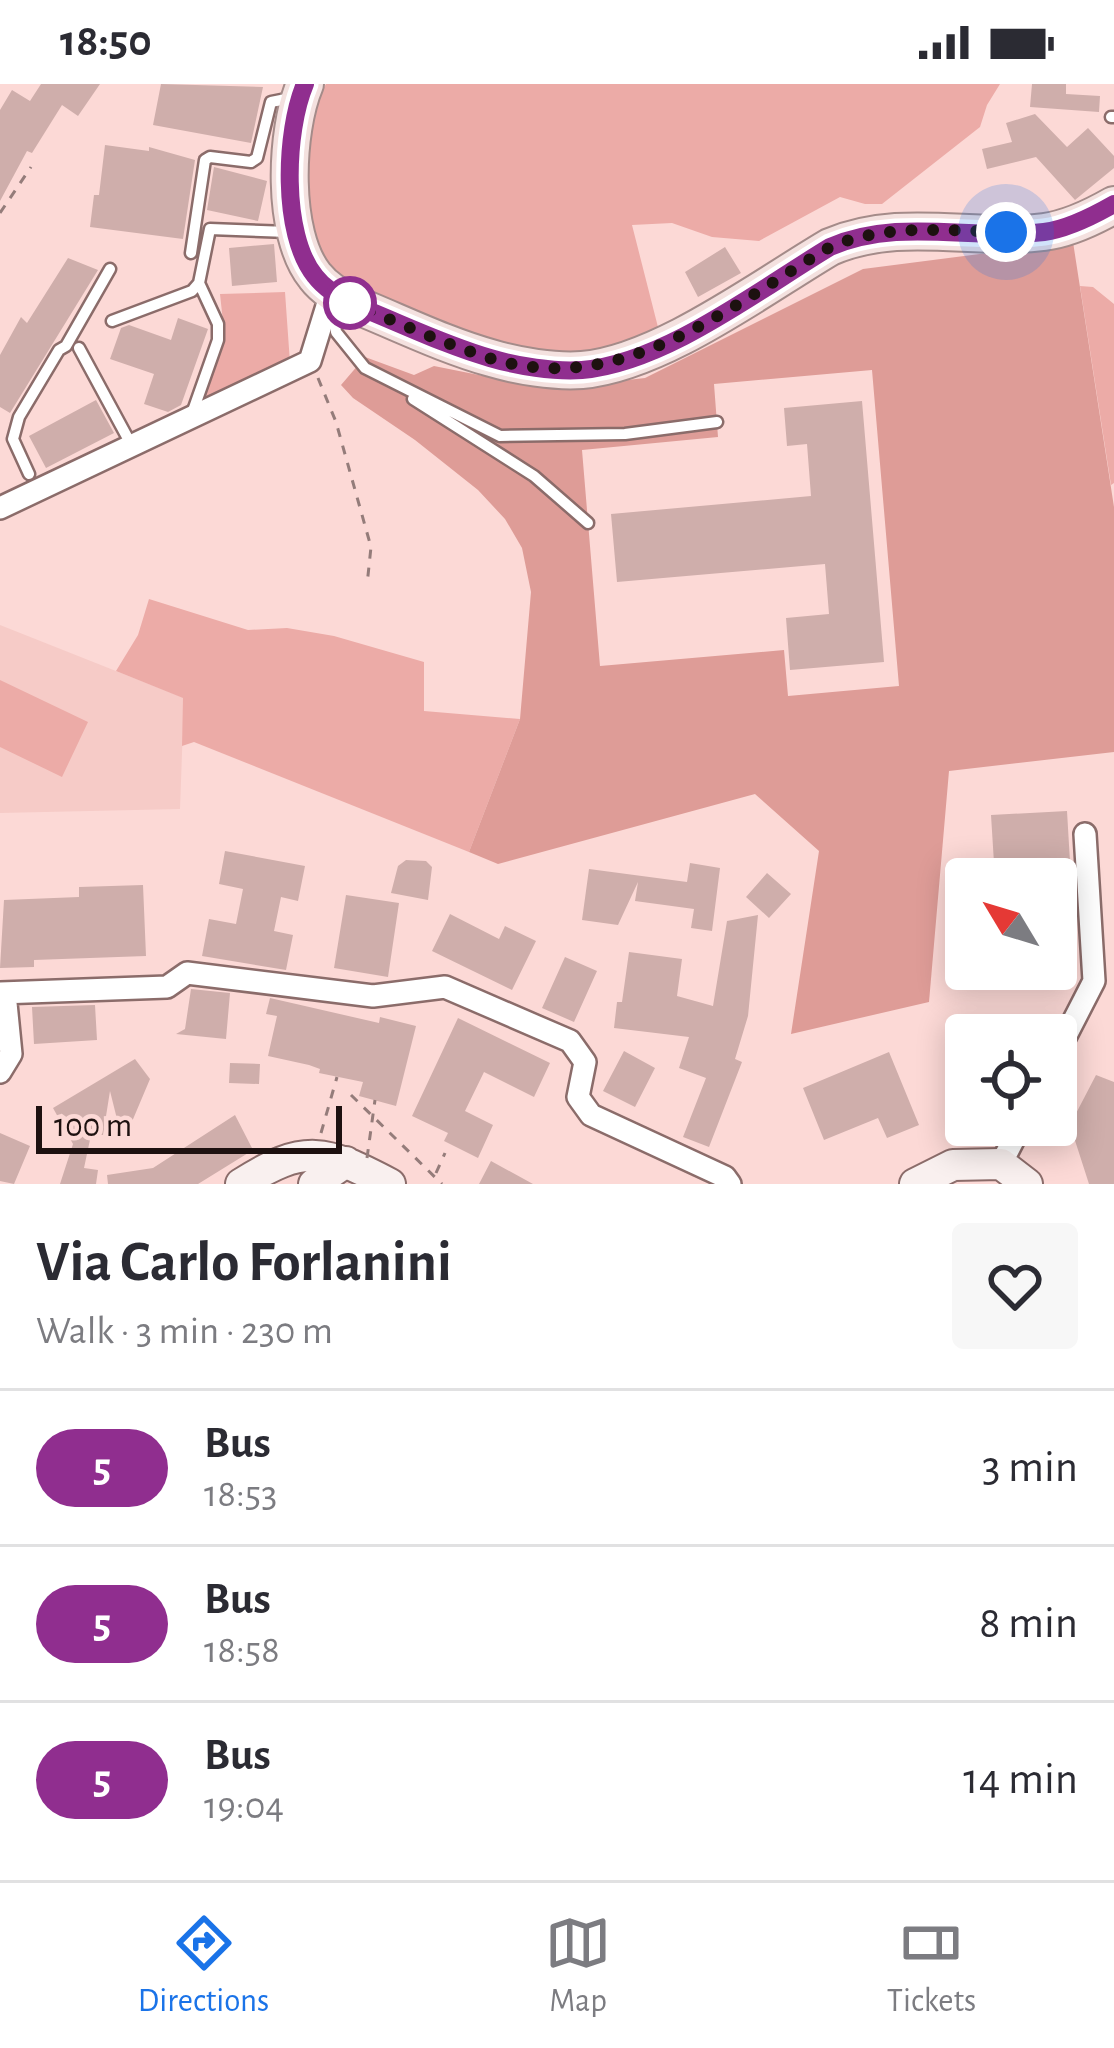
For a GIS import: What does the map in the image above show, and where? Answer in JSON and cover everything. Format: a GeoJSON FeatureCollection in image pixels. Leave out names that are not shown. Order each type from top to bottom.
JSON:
{"type":"FeatureCollection","features":[{"type":"Feature","properties":{"kind":"main road"},"geometry":{"type":"LineString","coordinates":[[303,90],[289,139],[298,231],[312,274],[331,293],[488,358],[582,370],[629,359],[676,339],[856,236],[890,230],[1046,232],[1114,205]]}},
{"type":"Feature","properties":{"kind":"main road"},"geometry":{"type":"LineString","coordinates":[[241,1184],[285,1157],[314,1155],[356,1160],[389,1184]]}},
{"type":"Feature","properties":{"kind":"main road"},"geometry":{"type":"LineString","coordinates":[[314,1184],[356,1160]]}},
{"type":"Feature","properties":{"kind":"main road"},"geometry":{"type":"LineString","coordinates":[[914,1184],[953,1166],[1001,1164],[1028,1184]]}},
{"type":"Feature","properties":{"kind":"street"},"geometry":{"type":"LineString","coordinates":[[0,508],[33,482],[132,446],[310,361],[331,293]]}},
{"type":"Feature","properties":{"kind":"street"},"geometry":{"type":"LineString","coordinates":[[1077,1014],[1094,981],[1085,834]]}},
{"type":"Feature","properties":{"kind":"street"},"geometry":{"type":"LineString","coordinates":[[0,1072],[11,1054],[3,993],[167,987],[187,973],[373,996],[445,987],[570,1041],[585,1062],[578,1097],[591,1115],[725,1177],[730,1184]]}},
{"type":"Feature","properties":{"kind":"street"},"geometry":{"type":"LineString","coordinates":[[1001,1164],[1010,1146]]}},
{"type":"Feature","properties":{"kind":"lane"},"geometry":{"type":"LineString","coordinates":[[191,254],[205,160],[251,162],[257,158],[271,102],[303,90]]}},
{"type":"Feature","properties":{"kind":"lane"},"geometry":{"type":"LineString","coordinates":[[194,408],[218,340],[218,323],[199,283],[210,229],[298,231]]}},
{"type":"Feature","properties":{"kind":"lane"},"geometry":{"type":"LineString","coordinates":[[33,482],[13,439],[19,417],[110,268]]}},
{"type":"Feature","properties":{"kind":"lane"},"geometry":{"type":"LineString","coordinates":[[112,321],[166,302],[199,283]]}},
{"type":"Feature","properties":{"kind":"lane"},"geometry":{"type":"LineString","coordinates":[[331,293],[336,332],[364,368],[534,476],[588,524]]}},
{"type":"Feature","properties":{"kind":"lane"},"geometry":{"type":"LineString","coordinates":[[79,348],[132,446]]}},
{"type":"Feature","properties":{"kind":"lane"},"geometry":{"type":"LineString","coordinates":[[364,368],[500,436],[625,434],[717,422]]}},
{"type":"Feature","properties":{"kind":"path"},"geometry":{"type":"LineString","coordinates":[[0,214],[32,166]]}},
{"type":"Feature","properties":{"kind":"path"},"geometry":{"type":"LineString","coordinates":[[310,361],[336,422],[371,547],[367,585]]}},
{"type":"Feature","properties":{"kind":"path"},"geometry":{"type":"LineString","coordinates":[[318,1143],[337,1077]]}},
{"type":"Feature","properties":{"kind":"path"},"geometry":{"type":"LineString","coordinates":[[351,1095],[442,1184]]}},
{"type":"Feature","properties":{"kind":"path"},"geometry":{"type":"LineString","coordinates":[[356,1160],[375,1100]]}},
{"type":"Feature","properties":{"kind":"path"},"geometry":{"type":"LineString","coordinates":[[434,1177],[445,1153]]}},
{"type":"Feature","properties":{"kind":"shaded area"},"geometry":{"type":"Polygon","coordinates":[[[326,84],[1000,84],[980,127],[882,204],[840,197],[759,241],[712,237],[672,223],[632,225],[660,335],[573,363],[481,345],[319,271],[304,217],[310,110],[326,84]]]}},
{"type":"Feature","properties":{"kind":"shaded area"},"geometry":{"type":"Polygon","coordinates":[[[1073,242],[1114,507],[1114,752],[949,771],[929,1002],[791,1034],[819,851],[755,794],[498,864],[469,852],[520,719],[531,592],[522,548],[505,519],[478,490],[341,385],[365,357],[414,375],[434,366],[549,389],[645,378],[863,269],[1073,242]],[[872,370],[714,384],[718,437],[582,450],[600,666],[784,650],[788,696],[899,686],[872,370]]]}},
{"type":"Feature","properties":{"kind":"shaded area"},"geometry":{"type":"Polygon","coordinates":[[[1080,286],[1093,287],[1114,304],[1111,485],[1080,286]]]}},
{"type":"Feature","properties":{"kind":"shaded area"},"geometry":{"type":"Polygon","coordinates":[[[285,292],[290,363],[200,408],[225,340],[220,294],[285,292]]]}},
{"type":"Feature","properties":{"kind":"shaded area"},"geometry":{"type":"Polygon","coordinates":[[[149,599],[248,630],[287,628],[334,636],[424,662],[424,711],[520,719],[469,852],[194,742],[182,746],[183,698],[116,671],[138,635],[149,599]]]}},
{"type":"Feature","properties":{"kind":"shaded area"},"geometry":{"type":"Polygon","coordinates":[[[0,625],[184,698],[180,809],[0,813],[0,625]]]}},
{"type":"Feature","properties":{"kind":"shaded area"},"geometry":{"type":"Polygon","coordinates":[[[0,680],[88,722],[62,777],[0,747],[0,680]]]}},
{"type":"Feature","properties":{"kind":"building"},"geometry":{"type":"Polygon","coordinates":[[[41,84],[100,84],[78,116],[62,105],[32,153],[27,151],[0,201],[0,110],[12,90],[30,101],[41,84]]]}},
{"type":"Feature","properties":{"kind":"building"},"geometry":{"type":"Polygon","coordinates":[[[161,84],[263,87],[251,143],[153,125],[161,84]]]}},
{"type":"Feature","properties":{"kind":"building"},"geometry":{"type":"Polygon","coordinates":[[[1032,84],[1066,84],[1066,94],[1100,96],[1099,112],[1030,107],[1032,84]]]}},
{"type":"Feature","properties":{"kind":"building"},"geometry":{"type":"Polygon","coordinates":[[[1035,114],[1067,147],[1088,128],[1114,156],[1114,168],[1075,200],[1036,157],[987,169],[982,149],[1012,142],[1006,123],[1035,114]]]}},
{"type":"Feature","properties":{"kind":"building"},"geometry":{"type":"Polygon","coordinates":[[[105,145],[149,151],[149,147],[195,160],[183,239],[90,227],[105,145]]]}},
{"type":"Feature","properties":{"kind":"building"},"geometry":{"type":"Polygon","coordinates":[[[214,167],[267,181],[258,221],[207,210],[214,167]]]}},
{"type":"Feature","properties":{"kind":"building"},"geometry":{"type":"Polygon","coordinates":[[[274,244],[277,282],[232,286],[229,248],[274,244]]]}},
{"type":"Feature","properties":{"kind":"building"},"geometry":{"type":"Polygon","coordinates":[[[725,247],[741,273],[698,297],[685,272],[725,247]]]}},
{"type":"Feature","properties":{"kind":"building"},"geometry":{"type":"Polygon","coordinates":[[[68,258],[98,270],[10,413],[0,407],[0,355],[21,317],[27,323],[68,258]]]}},
{"type":"Feature","properties":{"kind":"building"},"geometry":{"type":"Polygon","coordinates":[[[178,318],[208,329],[181,405],[168,412],[144,404],[154,374],[110,359],[121,328],[129,325],[171,340],[178,318]]]}},
{"type":"Feature","properties":{"kind":"building"},"geometry":{"type":"Polygon","coordinates":[[[96,400],[114,433],[46,468],[29,436],[96,400]]]}},
{"type":"Feature","properties":{"kind":"building"},"geometry":{"type":"Polygon","coordinates":[[[862,401],[884,662],[790,670],[786,618],[829,614],[825,564],[617,582],[611,514],[811,496],[807,444],[787,446],[784,408],[862,401]]]}},
{"type":"Feature","properties":{"kind":"building"},"geometry":{"type":"Polygon","coordinates":[[[1067,811],[1070,858],[994,858],[991,815],[1067,811]]]}},
{"type":"Feature","properties":{"kind":"building"},"geometry":{"type":"Polygon","coordinates":[[[225,851],[305,866],[298,901],[281,897],[274,931],[293,935],[286,970],[202,956],[209,919],[236,924],[243,889],[219,884],[225,851]]]}},
{"type":"Feature","properties":{"kind":"building"},"geometry":{"type":"Polygon","coordinates":[[[406,860],[426,861],[432,867],[428,900],[391,893],[398,866],[406,860]]]}},
{"type":"Feature","properties":{"kind":"building"},"geometry":{"type":"Polygon","coordinates":[[[690,863],[720,868],[712,931],[691,928],[694,909],[635,901],[638,882],[618,925],[582,920],[589,869],[687,882],[690,863]]]}},
{"type":"Feature","properties":{"kind":"building"},"geometry":{"type":"Polygon","coordinates":[[[767,873],[791,894],[769,918],[746,897],[767,873]]]}},
{"type":"Feature","properties":{"kind":"building"},"geometry":{"type":"Polygon","coordinates":[[[143,885],[146,956],[34,960],[34,967],[0,968],[4,900],[79,897],[79,887],[143,885]]]}},
{"type":"Feature","properties":{"kind":"building"},"geometry":{"type":"Polygon","coordinates":[[[346,895],[399,903],[388,977],[334,968],[346,895]]]}},
{"type":"Feature","properties":{"kind":"building"},"geometry":{"type":"Polygon","coordinates":[[[450,914],[499,939],[505,926],[536,941],[512,990],[432,951],[450,914]]]}},
{"type":"Feature","properties":{"kind":"building"},"geometry":{"type":"Polygon","coordinates":[[[758,915],[748,1016],[735,1059],[742,1062],[709,1147],[683,1137],[706,1078],[679,1068],[689,1037],[614,1028],[617,1002],[622,1002],[629,952],[682,959],[677,996],[713,1006],[727,921],[758,915]]]}},
{"type":"Feature","properties":{"kind":"building"},"geometry":{"type":"Polygon","coordinates":[[[565,957],[597,971],[574,1022],[542,1008],[565,957]]]}},
{"type":"Feature","properties":{"kind":"building"},"geometry":{"type":"Polygon","coordinates":[[[191,989],[230,993],[226,1039],[176,1034],[185,1029],[191,989]]]}},
{"type":"Feature","properties":{"kind":"building"},"geometry":{"type":"Polygon","coordinates":[[[270,998],[379,1023],[380,1017],[416,1026],[396,1106],[359,1096],[363,1082],[268,1056],[277,1016],[266,1014],[270,998]]]}},
{"type":"Feature","properties":{"kind":"building"},"geometry":{"type":"Polygon","coordinates":[[[95,1005],[97,1040],[34,1044],[32,1007],[95,1005]]]}},
{"type":"Feature","properties":{"kind":"building"},"geometry":{"type":"Polygon","coordinates":[[[458,1018],[550,1063],[534,1097],[484,1072],[465,1111],[493,1125],[478,1158],[444,1141],[448,1133],[412,1116],[458,1018]]]}},
{"type":"Feature","properties":{"kind":"building"},"geometry":{"type":"Polygon","coordinates":[[[624,1051],[655,1068],[635,1107],[603,1091],[624,1051]]]}},
{"type":"Feature","properties":{"kind":"building"},"geometry":{"type":"Polygon","coordinates":[[[889,1052],[919,1125],[887,1138],[878,1118],[824,1140],[803,1088],[889,1052]]]}},
{"type":"Feature","properties":{"kind":"building"},"geometry":{"type":"Polygon","coordinates":[[[135,1059],[150,1079],[131,1124],[120,1131],[110,1091],[103,1135],[91,1135],[84,1168],[98,1170],[96,1184],[60,1184],[73,1144],[53,1108],[135,1059]]]}},
{"type":"Feature","properties":{"kind":"building"},"geometry":{"type":"Polygon","coordinates":[[[230,1063],[260,1064],[259,1084],[229,1083],[230,1063]]]}},
{"type":"Feature","properties":{"kind":"building"},"geometry":{"type":"Polygon","coordinates":[[[1096,1075],[1114,1082],[1114,1184],[1089,1184],[1077,1146],[1077,1112],[1096,1075]]]}},
{"type":"Feature","properties":{"kind":"building"},"geometry":{"type":"Polygon","coordinates":[[[235,1115],[253,1150],[198,1184],[108,1184],[107,1175],[153,1168],[235,1115]]]}},
{"type":"Feature","properties":{"kind":"building"},"geometry":{"type":"Polygon","coordinates":[[[0,1133],[30,1146],[14,1184],[0,1181],[0,1133]]]}},
{"type":"Feature","properties":{"kind":"building"},"geometry":{"type":"Polygon","coordinates":[[[491,1161],[533,1184],[479,1184],[491,1161]]]}},
{"type":"Feature","properties":{"kind":"bus line","name":"5"},"geometry":{"type":"LineString","coordinates":[[305,84],[289,139],[292,205],[312,274],[331,293],[352,304],[488,358],[516,364],[582,370],[629,359],[676,339],[856,236],[890,230],[1046,232],[1092,217],[1114,204]]}},
{"type":"Feature","properties":{"kind":"route"},"geometry":{"type":"LineString","coordinates":[[350,303],[488,358],[582,370],[629,359],[676,339],[856,236],[890,230],[1006,232]]}}]}
